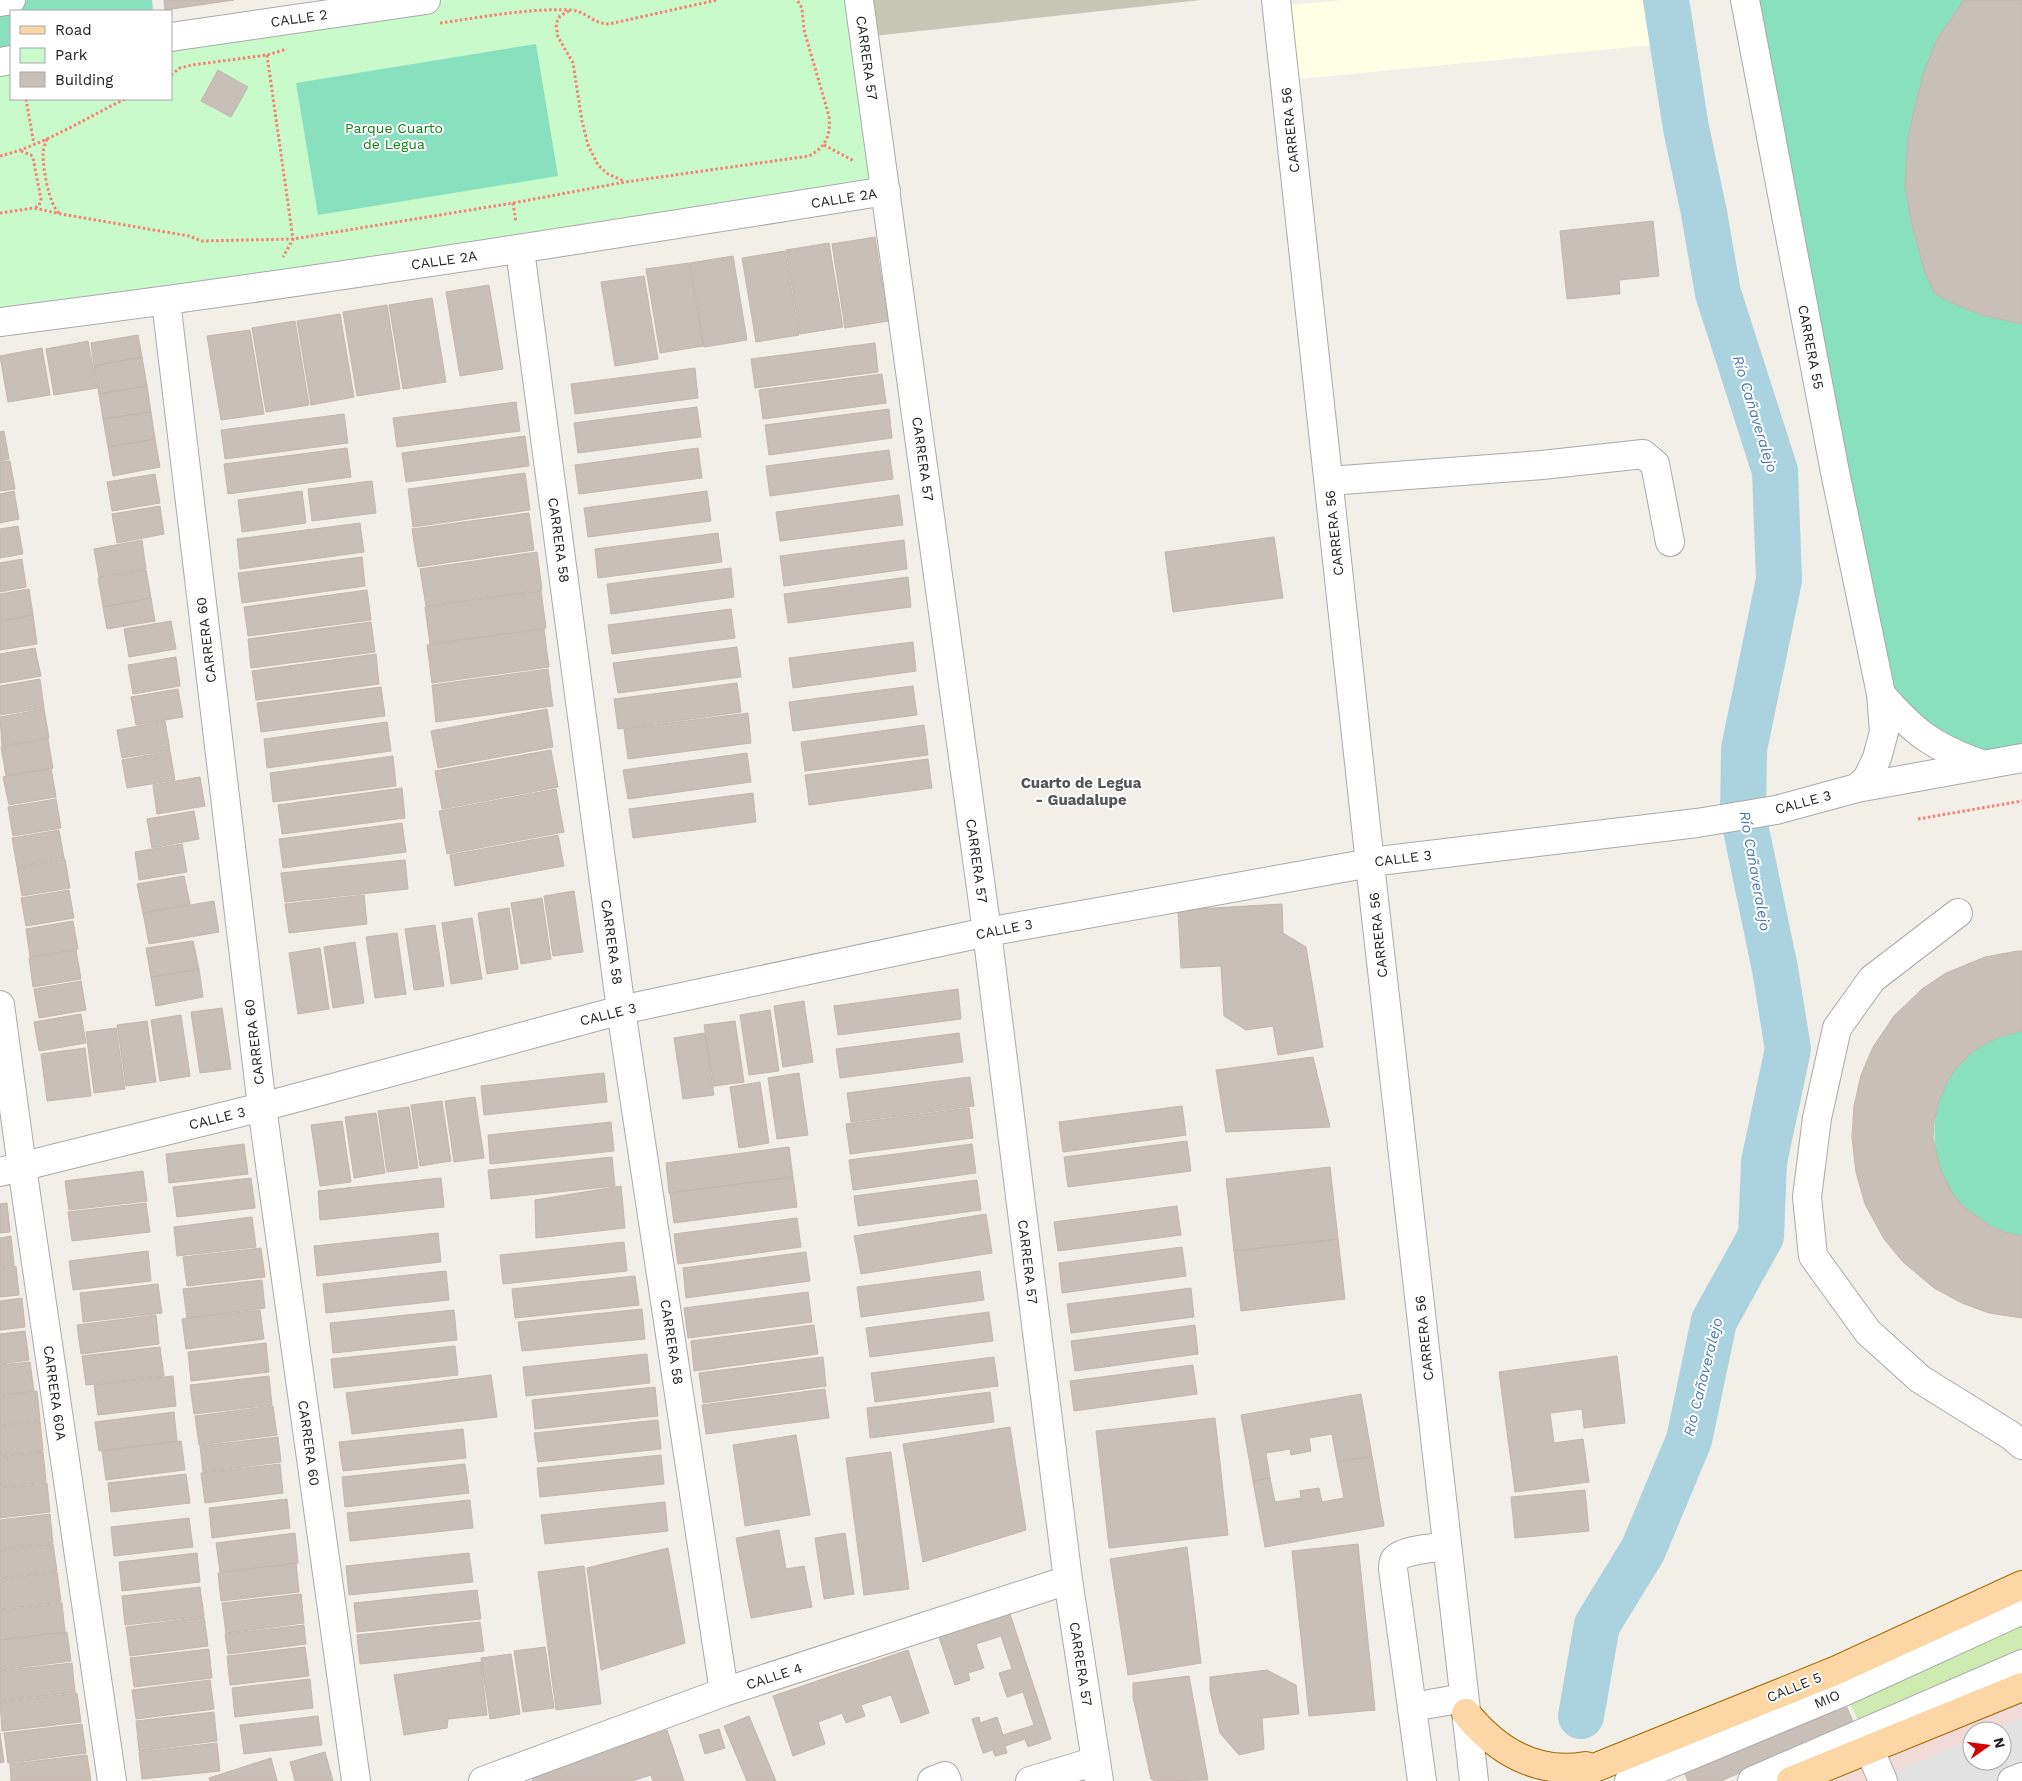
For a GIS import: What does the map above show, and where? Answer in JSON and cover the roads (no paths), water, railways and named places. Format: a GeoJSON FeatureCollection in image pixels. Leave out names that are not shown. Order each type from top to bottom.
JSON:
{"type":"FeatureCollection","features":[{"type":"Feature","properties":{"kind":"main road","name":"CALLE 5"},"geometry":{"type":"LineString","coordinates":[[1562,1781],[1604,1762],[1836,1670],[2022,1585]]}},
{"type":"Feature","properties":{"kind":"main road"},"geometry":{"type":"LineString","coordinates":[[1791,1781],[2022,1687]]}},
{"type":"Feature","properties":{"kind":"main road"},"geometry":{"type":"LineString","coordinates":[[1465,1706],[1493,1742],[1511,1753],[1533,1762],[1553,1767],[1576,1768],[1604,1762]]}},
{"type":"Feature","properties":{"kind":"street"},"geometry":{"type":"LineString","coordinates":[[0,2],[11,0]]}},
{"type":"Feature","properties":{"kind":"street","name":"CALLE 2"},"geometry":{"type":"LineString","coordinates":[[172,37],[278,10],[426,0]]}},
{"type":"Feature","properties":{"kind":"street","name":"CARRERA 57"},"geometry":{"type":"LineString","coordinates":[[859,0],[987,932],[1068,1580],[1097,1771]]}},
{"type":"Feature","properties":{"kind":"street","name":"CARRERA 56"},"geometry":{"type":"LineString","coordinates":[[1276,0],[1446,1546],[1474,1781]]}},
{"type":"Feature","properties":{"kind":"street","name":"CARRERA 55"},"geometry":{"type":"LineString","coordinates":[[1745,0],[1835,472],[1881,694],[1884,732],[1877,758],[1867,778],[1857,788]]}},
{"type":"Feature","properties":{"kind":"street","name":"CALLE 2A"},"geometry":{"type":"LineString","coordinates":[[0,322],[166,301],[242,288],[520,250],[886,191]]}},
{"type":"Feature","properties":{"kind":"street","name":"CARRERA 58"},"geometry":{"type":"LineString","coordinates":[[520,250],[621,1010],[724,1692]]}},
{"type":"Feature","properties":{"kind":"street","name":"CARRERA 60"},"geometry":{"type":"LineString","coordinates":[[166,301],[262,1107],[356,1781]]}},
{"type":"Feature","properties":{"kind":"street"},"geometry":{"type":"LineString","coordinates":[[1329,481],[1542,465],[1643,454],[1655,464],[1670,542]]}},
{"type":"Feature","properties":{"kind":"street","name":"CARRERA 55"},"geometry":{"type":"LineString","coordinates":[[1881,694],[1902,718],[1926,739],[1954,754],[1984,765]]}},
{"type":"Feature","properties":{"kind":"street","name":"CALLE 3"},"geometry":{"type":"LineString","coordinates":[[11,1169],[262,1107],[621,1010],[987,932],[1371,862],[1697,823],[1776,810],[1857,788],[2022,758]]}},
{"type":"Feature","properties":{"kind":"street"},"geometry":{"type":"LineString","coordinates":[[1958,913],[1872,979],[1837,1028],[1817,1118],[1807,1197],[1813,1256],[1868,1332],[1920,1378],[2010,1435],[2022,1445]]}},
{"type":"Feature","properties":{"kind":"street","name":"CARRERA 60A"},"geometry":{"type":"LineString","coordinates":[[0,1005],[11,1169],[112,1781]]}},
{"type":"Feature","properties":{"kind":"street"},"geometry":{"type":"LineString","coordinates":[[1422,1781],[1393,1569],[1394,1561],[1405,1553],[1446,1546]]}},
{"type":"Feature","properties":{"kind":"street","name":"CALLE 4"},"geometry":{"type":"LineString","coordinates":[[483,1781],[724,1692],[1068,1580]]}},
{"type":"Feature","properties":{"kind":"street","name":"MIO"},"geometry":{"type":"LineString","coordinates":[[1629,1781],[1845,1691],[2022,1610]]}},
{"type":"Feature","properties":{"kind":"street"},"geometry":{"type":"LineString","coordinates":[[1752,1781],[2022,1664]]}},
{"type":"Feature","properties":{"kind":"street"},"geometry":{"type":"LineString","coordinates":[[1412,1707],[1465,1706]]}},
{"type":"Feature","properties":{"kind":"street"},"geometry":{"type":"LineString","coordinates":[[1869,1748],[1883,1781]]}},
{"type":"Feature","properties":{"kind":"street"},"geometry":{"type":"LineString","coordinates":[[1030,1781],[1097,1771]]}},
{"type":"Feature","properties":{"kind":"street"},"geometry":{"type":"LineString","coordinates":[[932,1781],[945,1776],[947,1781]]}},
{"type":"Feature","properties":{"kind":"street"},"geometry":{"type":"LineString","coordinates":[[2012,1781],[2022,1777]]}},
{"type":"Feature","properties":{"kind":"waterway","name":"Río Cañaveralejo"},"geometry":{"type":"LineString","coordinates":[[1581,1716],[1597,1625],[1643,1550],[1689,1440],[1714,1321],[1761,1236],[1764,1162],[1788,1049],[1775,969],[1743,815],[1744,749],[1779,580],[1775,471],[1718,293],[1686,128],[1666,0]]}},
{"type":"Feature","properties":{"kind":"district","name":"Cuarto de Legua - Guadalupe"},"geometry":{"type":"Point","coordinates":[1081,792]}},
{"type":"Feature","properties":{"kind":"park label","name":"Parque Cuarto de Legua"},"geometry":{"type":"Point","coordinates":[394,136]}}]}
